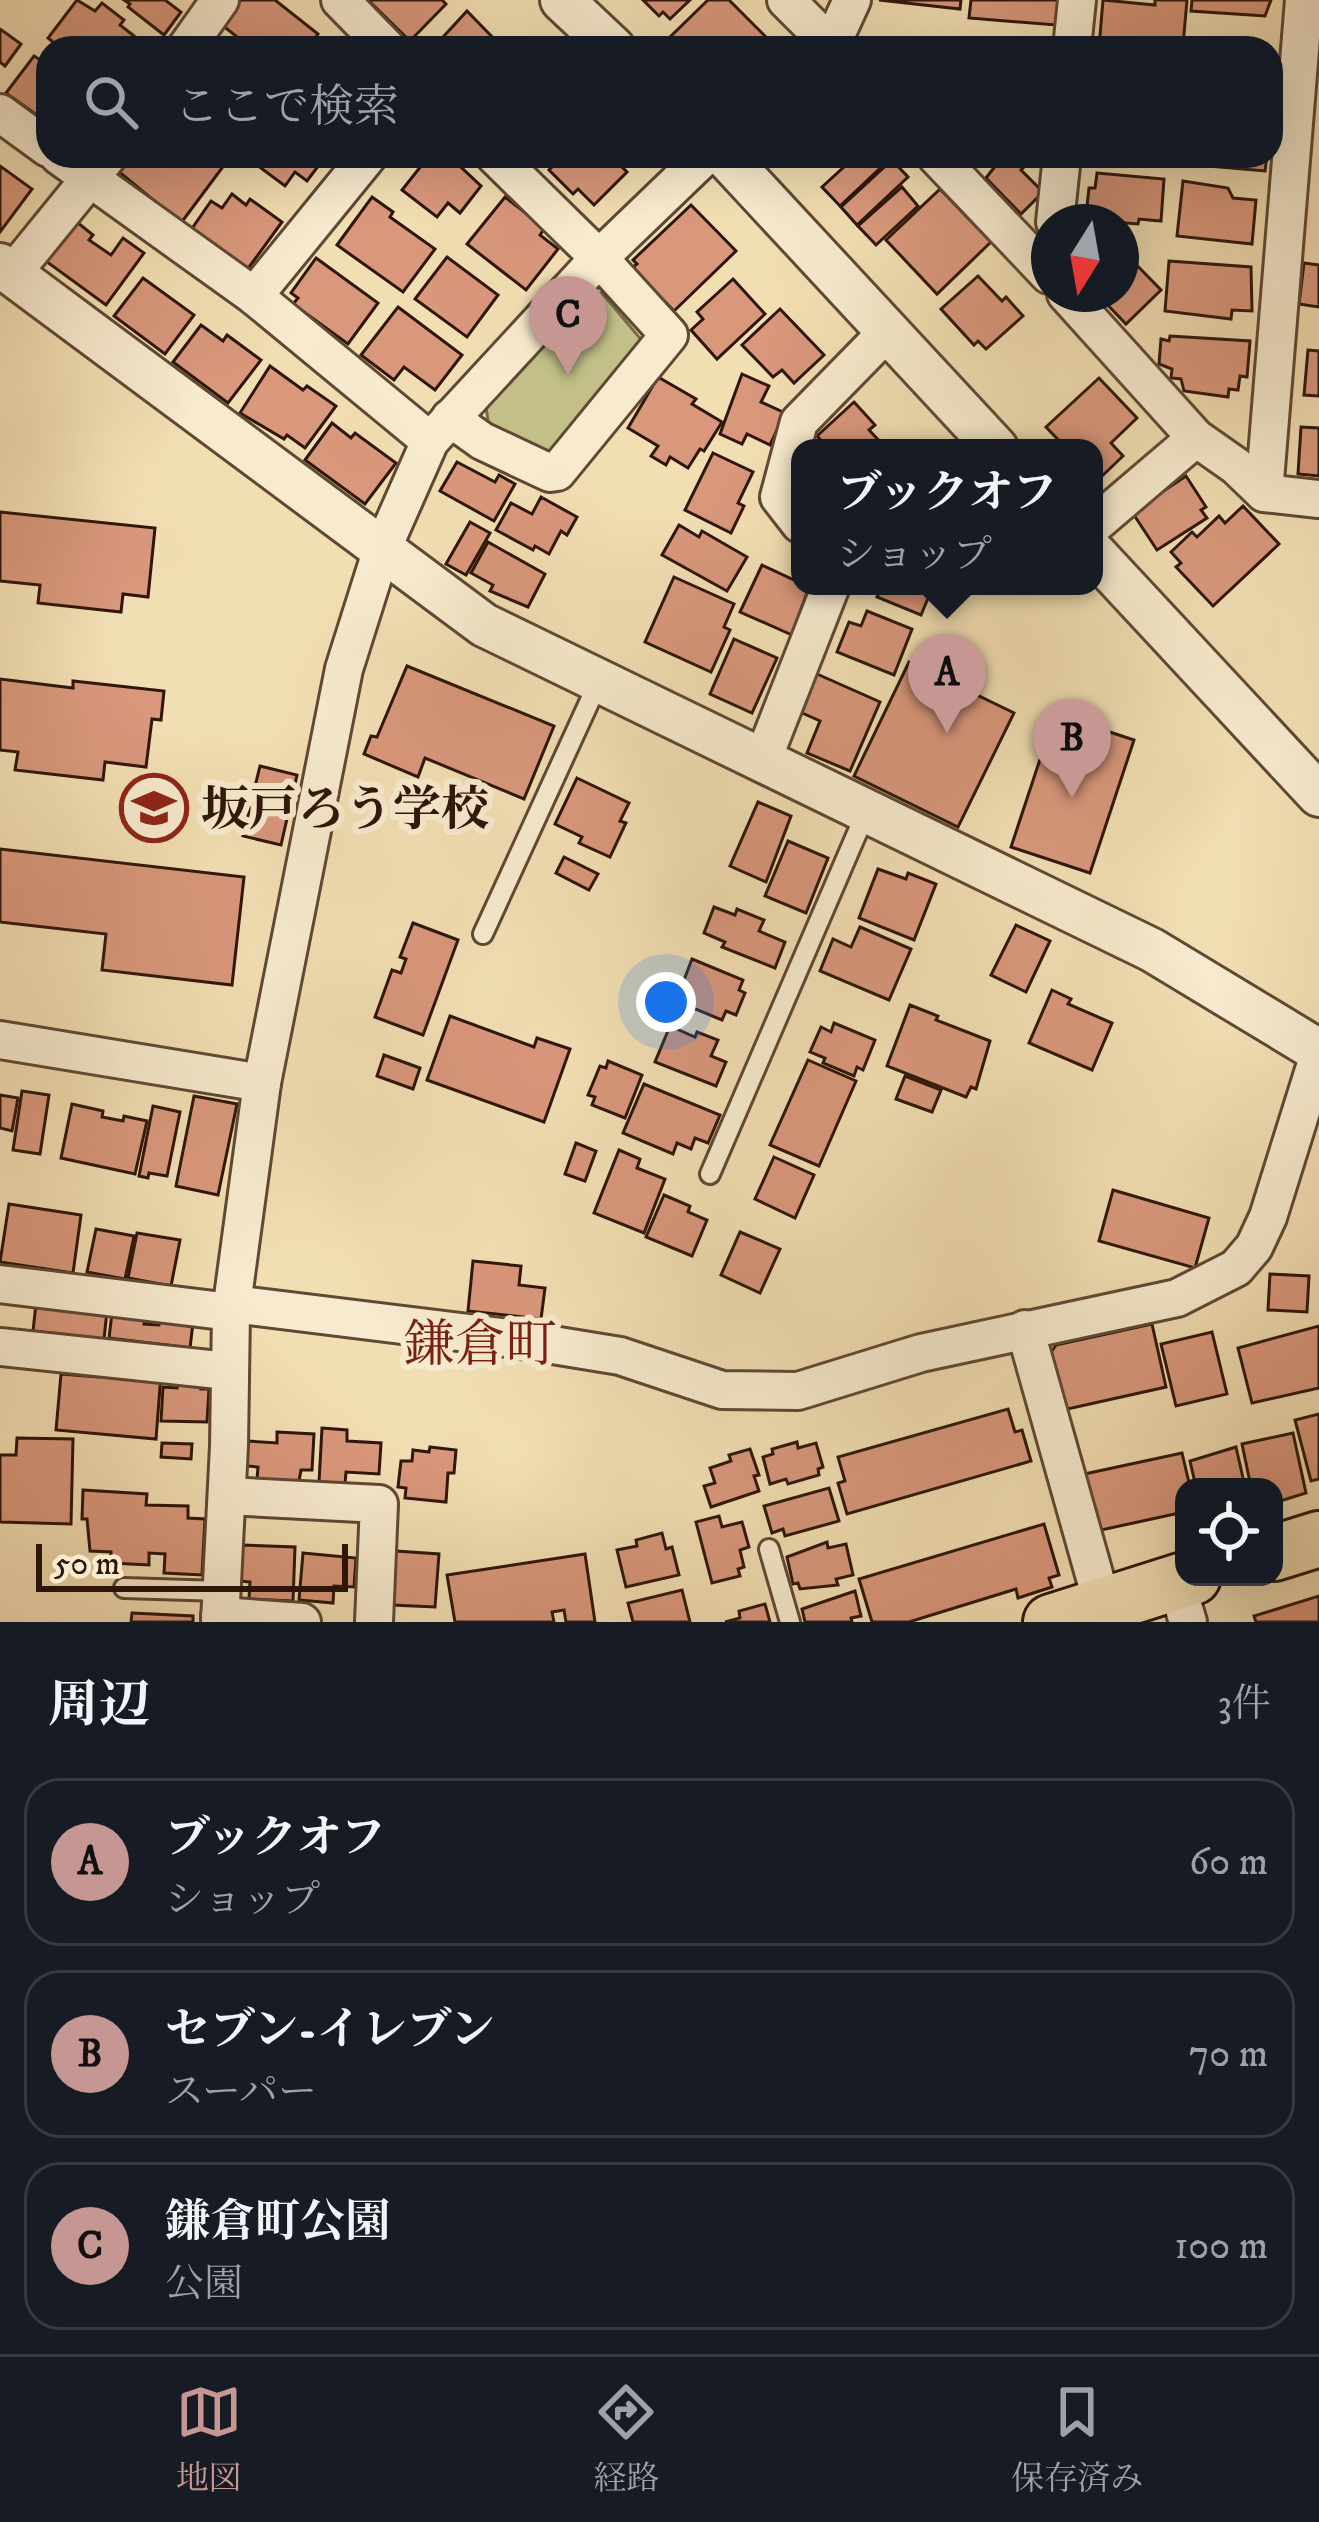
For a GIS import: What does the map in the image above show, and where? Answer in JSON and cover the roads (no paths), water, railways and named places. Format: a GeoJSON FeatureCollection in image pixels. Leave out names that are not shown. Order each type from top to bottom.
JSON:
{"type":"FeatureCollection","features":[{"type":"Feature","properties":{"kind":"main road"},"geometry":{"type":"LineString","coordinates":[[1283,1550],[1319,1539]]}},
{"type":"Feature","properties":{"kind":"main road"},"geometry":{"type":"LineString","coordinates":[[1051,1622],[1103,1606],[1186,1594]]}},
{"type":"Feature","properties":{"kind":"street"},"geometry":{"type":"LineString","coordinates":[[194,36],[220,0]]}},
{"type":"Feature","properties":{"kind":"street"},"geometry":{"type":"LineString","coordinates":[[340,0],[375,36]]}},
{"type":"Feature","properties":{"kind":"street"},"geometry":{"type":"LineString","coordinates":[[562,0],[600,36]]}},
{"type":"Feature","properties":{"kind":"street"},"geometry":{"type":"LineString","coordinates":[[786,0],[821,36]]}},
{"type":"Feature","properties":{"kind":"street"},"geometry":{"type":"LineString","coordinates":[[837,36],[852,0]]}},
{"type":"Feature","properties":{"kind":"street"},"geometry":{"type":"LineString","coordinates":[[1073,36],[1077,0]]}},
{"type":"Feature","properties":{"kind":"street"},"geometry":{"type":"LineString","coordinates":[[1264,493],[1304,0]]}},
{"type":"Feature","properties":{"kind":"street"},"geometry":{"type":"LineString","coordinates":[[0,113],[36,139]]}},
{"type":"Feature","properties":{"kind":"street"},"geometry":{"type":"LineString","coordinates":[[0,1284],[516,1339],[620,1356],[722,1390],[798,1391],[921,1353],[1177,1298],[1236,1268],[1268,1217],[1319,1052],[1152,950],[484,625],[6,270],[100,168],[254,296],[440,429],[557,472],[669,335],[507,168]]}},
{"type":"Feature","properties":{"kind":"street"},"geometry":{"type":"LineString","coordinates":[[254,296],[358,168]]}},
{"type":"Feature","properties":{"kind":"street"},"geometry":{"type":"LineString","coordinates":[[302,1622],[220,1610],[228,1371],[231,1308],[262,1083],[344,669],[381,552],[440,429],[599,258],[693,168]]}},
{"type":"Feature","properties":{"kind":"street"},"geometry":{"type":"LineString","coordinates":[[736,168],[988,439]]}},
{"type":"Feature","properties":{"kind":"street"},"geometry":{"type":"LineString","coordinates":[[947,168],[1031,256]]}},
{"type":"Feature","properties":{"kind":"street"},"geometry":{"type":"LineString","coordinates":[[1057,204],[1061,168]]}},
{"type":"Feature","properties":{"kind":"street"},"geometry":{"type":"LineString","coordinates":[[1082,312],[1196,439],[1236,466],[1264,493],[1319,499]]}},
{"type":"Feature","properties":{"kind":"street"},"geometry":{"type":"LineString","coordinates":[[794,439],[799,422],[888,331]]}},
{"type":"Feature","properties":{"kind":"street"},"geometry":{"type":"LineString","coordinates":[[1103,517],[1196,439]]}},
{"type":"Feature","properties":{"kind":"street"},"geometry":{"type":"LineString","coordinates":[[791,452],[779,497],[791,512]]}},
{"type":"Feature","properties":{"kind":"street"},"geometry":{"type":"LineString","coordinates":[[1103,563],[1319,796]]}},
{"type":"Feature","properties":{"kind":"street"},"geometry":{"type":"LineString","coordinates":[[763,759],[827,595]]}},
{"type":"Feature","properties":{"kind":"street"},"geometry":{"type":"LineString","coordinates":[[0,1040],[262,1083]]}},
{"type":"Feature","properties":{"kind":"street"},"geometry":{"type":"LineString","coordinates":[[1025,1329],[1103,1606]]}},
{"type":"Feature","properties":{"kind":"street"},"geometry":{"type":"LineString","coordinates":[[0,1347],[228,1371]]}},
{"type":"Feature","properties":{"kind":"street"},"geometry":{"type":"LineString","coordinates":[[227,1496],[379,1504],[374,1622]]}},
{"type":"Feature","properties":{"kind":"lane"},"geometry":{"type":"LineString","coordinates":[[483,934],[598,683]]}},
{"type":"Feature","properties":{"kind":"lane"},"geometry":{"type":"LineString","coordinates":[[710,1174],[868,810]]}},
{"type":"Feature","properties":{"kind":"lane"},"geometry":{"type":"LineString","coordinates":[[769,1549],[790,1622]]}},
{"type":"Feature","properties":{"kind":"lane"},"geometry":{"type":"LineString","coordinates":[[124,1588],[220,1610]]}},
{"type":"Feature","properties":{"kind":"place","name":"鎌倉町公園"},"geometry":{"type":"Point","coordinates":[568,375]}},
{"type":"Feature","properties":{"kind":"place","name":"ブックオフ"},"geometry":{"type":"Point","coordinates":[947,733]}},
{"type":"Feature","properties":{"kind":"place","name":"セブン-イレブン"},"geometry":{"type":"Point","coordinates":[1072,798]}},
{"type":"Feature","properties":{"kind":"place","name":"坂戸ろう学校"},"geometry":{"type":"Point","coordinates":[154,808]}},
{"type":"Feature","properties":{"kind":"district","name":"鎌倉町"},"geometry":{"type":"Point","coordinates":[480,1343]}}]}
